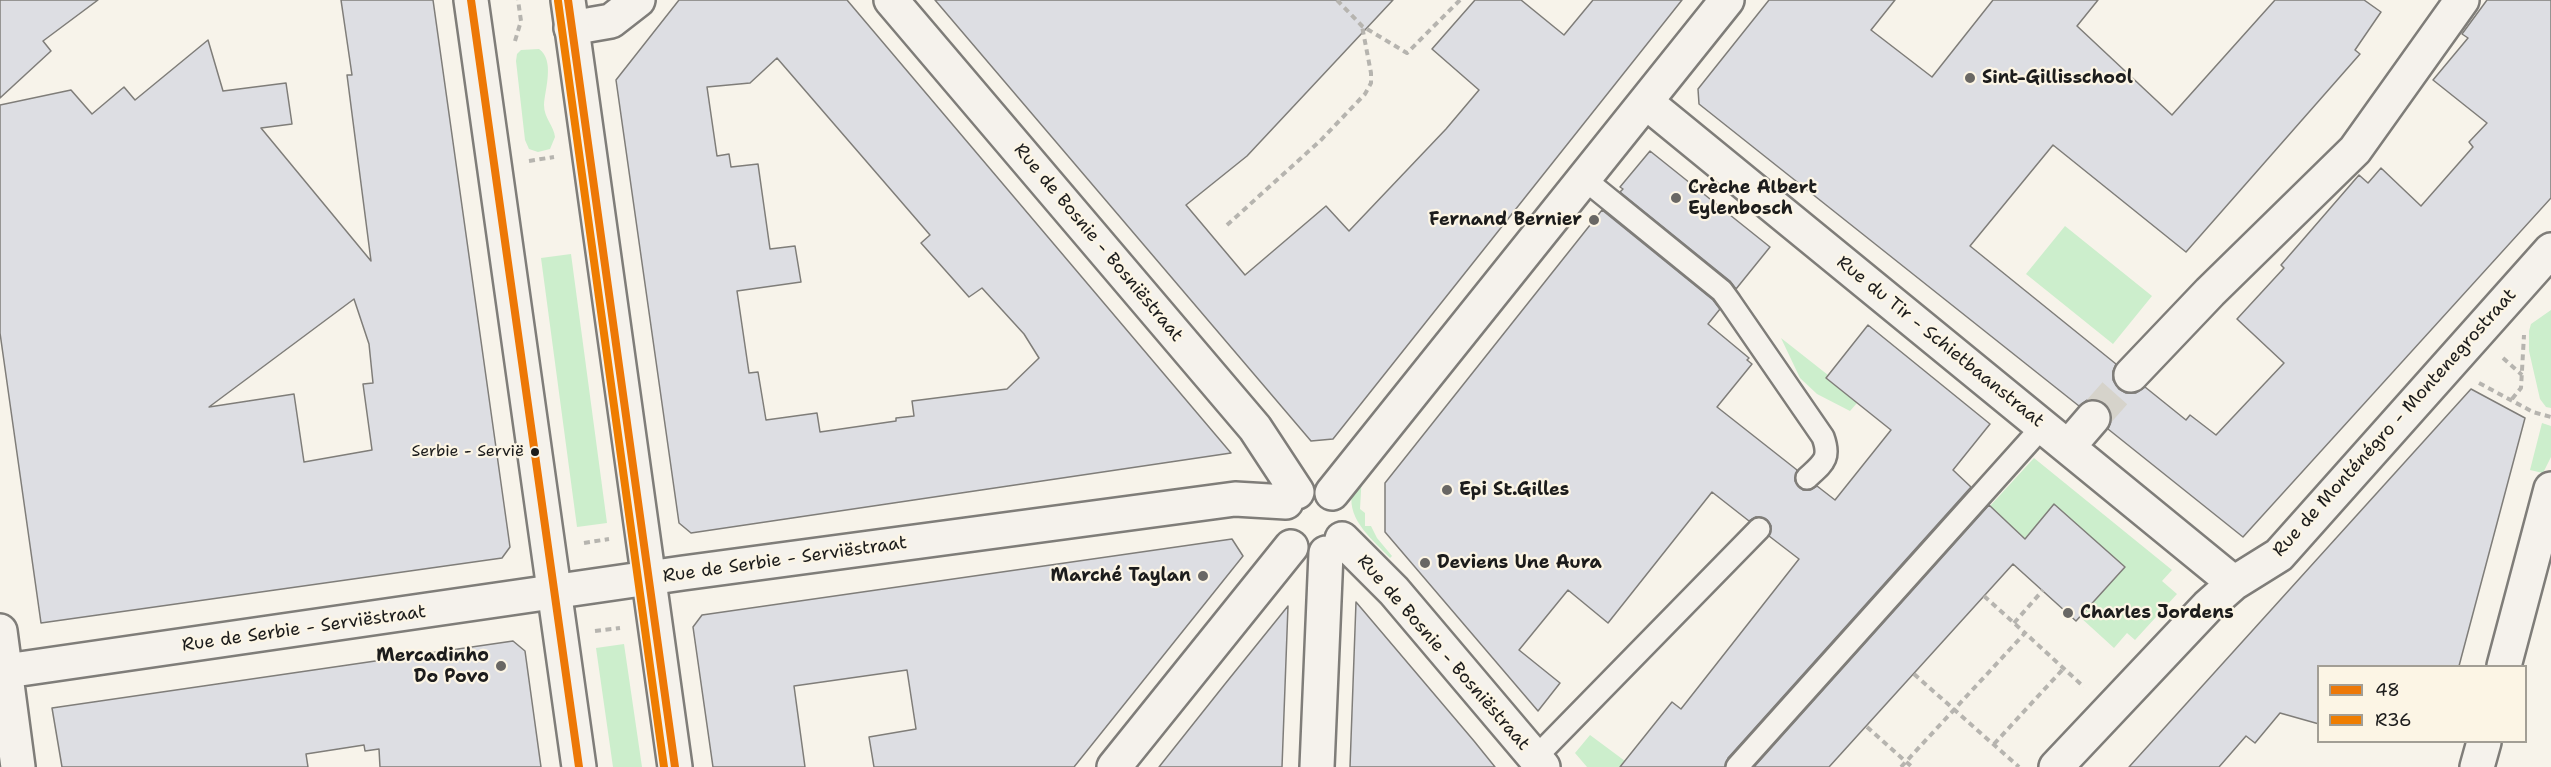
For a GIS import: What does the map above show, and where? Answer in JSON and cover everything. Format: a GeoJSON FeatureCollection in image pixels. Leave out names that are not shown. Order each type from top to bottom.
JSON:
{"type":"FeatureCollection","features":[{"type":"Feature","properties":{"kind":"street"},"geometry":{"type":"LineString","coordinates":[[471,0],[579,767]]}},
{"type":"Feature","properties":{"kind":"street"},"geometry":{"type":"LineString","coordinates":[[638,0],[611,21],[570,14],[675,767]]}},
{"type":"Feature","properties":{"kind":"street","name":"Rue de Bosnie - Bosniëstraat"},"geometry":{"type":"LineString","coordinates":[[891,0],[1255,429],[1291,497]]}},
{"type":"Feature","properties":{"kind":"street"},"geometry":{"type":"LineString","coordinates":[[1332,493],[1727,0]]}},
{"type":"Feature","properties":{"kind":"street"},"geometry":{"type":"LineString","coordinates":[[2131,375],[2210,292],[2355,150],[2462,0]]}},
{"type":"Feature","properties":{"kind":"street","name":"Rue du Tir - Schietbaanstraat"},"geometry":{"type":"LineString","coordinates":[[1646,102],[2234,583]]}},
{"type":"Feature","properties":{"kind":"street","name":"Rue de Monténégro - Montenegrostraat"},"geometry":{"type":"LineString","coordinates":[[2056,767],[2198,616],[2234,583],[2279,555],[2551,250]]}},
{"type":"Feature","properties":{"kind":"street"},"geometry":{"type":"LineString","coordinates":[[2068,447],[2094,418]]}},
{"type":"Feature","properties":{"kind":"street"},"geometry":{"type":"LineString","coordinates":[[1317,767],[1334,546],[1348,526],[1347,515],[1343,504],[1332,493],[1315,487],[1291,497],[1281,512],[1280,524],[1282,534],[1291,547],[1307,555],[1334,546]]}},
{"type":"Feature","properties":{"kind":"street"},"geometry":{"type":"LineString","coordinates":[[2504,665],[2551,489]]}},
{"type":"Feature","properties":{"kind":"street","name":"Rue de Serbie - Serviëstraat"},"geometry":{"type":"LineString","coordinates":[[3,672],[648,579],[1235,499],[1291,497]]}},
{"type":"Feature","properties":{"kind":"street","name":"Rue de Bosnie - Bosniëstraat"},"geometry":{"type":"LineString","coordinates":[[1334,546],[1394,591],[1539,763]]}},
{"type":"Feature","properties":{"kind":"street"},"geometry":{"type":"LineString","coordinates":[[1114,767],[1291,547]]}},
{"type":"Feature","properties":{"kind":"street"},"geometry":{"type":"LineString","coordinates":[[0,631],[3,672],[18,767]]}},
{"type":"Feature","properties":{"kind":"street"},"geometry":{"type":"LineString","coordinates":[[2477,767],[2483,743]]}},
{"type":"Feature","properties":{"kind":"lane"},"geometry":{"type":"LineString","coordinates":[[1584,178],[1722,291],[1823,437],[1828,450],[1825,459],[1807,478]]}},
{"type":"Feature","properties":{"kind":"lane"},"geometry":{"type":"LineString","coordinates":[[1737,767],[2043,426]]}},
{"type":"Feature","properties":{"kind":"lane"},"geometry":{"type":"LineString","coordinates":[[1539,763],[1759,528]]}},
{"type":"Feature","properties":{"kind":"path"},"geometry":{"type":"LineString","coordinates":[[512,51],[520,21],[518,0]]}},
{"type":"Feature","properties":{"kind":"path"},"geometry":{"type":"LineString","coordinates":[[1337,0],[1362,26],[1407,53],[1460,0]]}},
{"type":"Feature","properties":{"kind":"path"},"geometry":{"type":"LineString","coordinates":[[1227,225],[1320,141],[1365,94],[1371,83],[1371,73],[1362,26]]}},
{"type":"Feature","properties":{"kind":"path"},"geometry":{"type":"LineString","coordinates":[[2511,399],[2521,388],[2523,328]]}},
{"type":"Feature","properties":{"kind":"path"},"geometry":{"type":"LineString","coordinates":[[2508,362],[2523,375]]}},
{"type":"Feature","properties":{"kind":"path"},"geometry":{"type":"LineString","coordinates":[[2468,378],[2533,412],[2551,417]]}},
{"type":"Feature","properties":{"kind":"path"},"geometry":{"type":"LineString","coordinates":[[576,544],[614,539]]}},
{"type":"Feature","properties":{"kind":"path"},"geometry":{"type":"LineString","coordinates":[[2014,623],[2043,590]]}},
{"type":"Feature","properties":{"kind":"path"},"geometry":{"type":"LineString","coordinates":[[1984,596],[2091,693]]}},
{"type":"Feature","properties":{"kind":"path"},"geometry":{"type":"LineString","coordinates":[[589,632],[628,627]]}},
{"type":"Feature","properties":{"kind":"path"},"geometry":{"type":"LineString","coordinates":[[1901,767],[2025,633]]}},
{"type":"Feature","properties":{"kind":"path"},"geometry":{"type":"LineString","coordinates":[[1994,744],[2064,668]]}},
{"type":"Feature","properties":{"kind":"path"},"geometry":{"type":"LineString","coordinates":[[1914,674],[2019,767]]}},
{"type":"Feature","properties":{"kind":"path"},"geometry":{"type":"LineString","coordinates":[[1867,727],[1912,767]]}},
{"type":"Feature","properties":{"kind":"green space"},"geometry":{"type":"Polygon","coordinates":[[[539,49],[547,60],[548,67],[544,110],[555,137],[550,149],[538,152],[529,149],[525,140],[516,61],[517,54],[521,50],[539,49]]]}},
{"type":"Feature","properties":{"kind":"green space"},"geometry":{"type":"Polygon","coordinates":[[[2065,226],[2152,296],[2113,344],[2026,274],[2065,226]]]}},
{"type":"Feature","properties":{"kind":"green space"},"geometry":{"type":"Polygon","coordinates":[[[571,254],[607,523],[577,527],[541,258],[571,254]]]}},
{"type":"Feature","properties":{"kind":"green space"},"geometry":{"type":"Polygon","coordinates":[[[2551,310],[2551,408],[2546,407],[2540,399],[2529,351],[2529,331],[2531,324],[2551,310]]]}},
{"type":"Feature","properties":{"kind":"green space"},"geometry":{"type":"Polygon","coordinates":[[[1781,338],[1828,375],[1826,378],[1857,403],[1850,411],[1817,394],[1800,378],[1781,338]]]}},
{"type":"Feature","properties":{"kind":"green space"},"geometry":{"type":"Polygon","coordinates":[[[2542,423],[2551,426],[2551,457],[2543,473],[2530,470],[2542,423]]]}},
{"type":"Feature","properties":{"kind":"green space"},"geometry":{"type":"Polygon","coordinates":[[[2034,458],[2172,570],[2162,581],[2177,594],[2135,640],[2127,633],[2114,648],[2080,617],[2124,567],[2054,505],[2025,539],[1990,506],[2034,458]]]}},
{"type":"Feature","properties":{"kind":"green space"},"geometry":{"type":"Polygon","coordinates":[[[1362,473],[1360,509],[1365,513],[1365,526],[1371,526],[1377,538],[1392,556],[1390,558],[1363,529],[1354,513],[1352,494],[1362,473]]]}},
{"type":"Feature","properties":{"kind":"green space"},"geometry":{"type":"Polygon","coordinates":[[[624,644],[642,767],[613,767],[596,648],[624,644]]]}},
{"type":"Feature","properties":{"kind":"green space"},"geometry":{"type":"Polygon","coordinates":[[[1590,735],[1625,761],[1620,767],[1587,767],[1575,753],[1590,735]]]}},
{"type":"Feature","properties":{"kind":"building"},"geometry":{"type":"Polygon","coordinates":[[[0,0],[98,0],[43,41],[51,51],[0,98],[0,0]]]}},
{"type":"Feature","properties":{"kind":"building"},"geometry":{"type":"Polygon","coordinates":[[[341,0],[433,0],[510,547],[502,558],[41,623],[0,333],[0,105],[71,90],[92,114],[124,87],[135,100],[208,40],[223,91],[286,83],[292,124],[261,128],[371,261],[347,75],[352,75],[341,0]],[[354,299],[209,407],[294,394],[304,462],[372,450],[363,384],[373,383],[369,344],[354,299]]]}},
{"type":"Feature","properties":{"kind":"building"},"geometry":{"type":"Polygon","coordinates":[[[679,0],[847,0],[1231,453],[691,533],[679,523],[616,80],[679,0]],[[777,58],[750,83],[707,87],[717,156],[729,154],[731,167],[758,164],[770,249],[795,246],[801,282],[737,291],[749,373],[758,372],[766,420],[817,413],[820,432],[896,421],[896,418],[914,416],[912,401],[1007,389],[1039,358],[1024,334],[982,288],[969,297],[921,243],[930,235],[777,58]]]}},
{"type":"Feature","properties":{"kind":"building"},"geometry":{"type":"Polygon","coordinates":[[[935,0],[1393,0],[1247,156],[1186,205],[1245,275],[1326,206],[1349,231],[1446,129],[1479,90],[1432,49],[1475,0],[1521,0],[1564,35],[1593,0],[1682,0],[1333,439],[1311,441],[935,0]]]}},
{"type":"Feature","properties":{"kind":"building"},"geometry":{"type":"Polygon","coordinates":[[[1769,0],[1895,0],[1871,30],[1932,77],[1993,0],[2098,0],[2077,26],[2172,115],[2275,0],[2364,0],[2381,12],[2355,50],[2360,54],[2186,252],[2053,145],[1970,246],[2116,364],[2113,380],[2119,389],[2126,393],[2136,393],[2145,387],[2186,420],[2190,415],[2216,435],[2284,363],[2237,319],[2284,268],[2281,265],[2359,175],[2368,183],[2381,168],[2421,206],[2473,147],[2469,142],[2487,123],[2433,80],[2468,38],[2462,34],[2487,0],[2551,0],[2551,198],[2243,537],[2108,429],[2111,412],[2105,403],[2087,400],[2079,406],[1699,104],[1698,89],[1769,0]]]}},
{"type":"Feature","properties":{"kind":"building"},"geometry":{"type":"Polygon","coordinates":[[[1650,151],[1770,247],[1736,289],[1730,281],[1620,192],[1623,189],[1620,187],[1650,151]]]}},
{"type":"Feature","properties":{"kind":"building"},"geometry":{"type":"Polygon","coordinates":[[[1602,210],[1713,300],[1720,309],[1708,324],[1749,358],[1747,360],[1752,364],[1717,407],[1797,470],[1795,481],[1803,490],[1810,490],[1817,486],[1835,500],[1891,430],[1826,378],[1868,325],[1990,424],[1953,470],[1971,487],[1728,758],[1725,767],[1620,767],[1672,702],[1681,709],[1799,559],[1769,536],[1771,526],[1767,520],[1756,517],[1749,521],[1712,492],[1608,623],[1568,590],[1519,650],[1560,683],[1538,711],[1385,532],[1385,483],[1602,210]]]}},
{"type":"Feature","properties":{"kind":"building"},"geometry":{"type":"Polygon","coordinates":[[[2471,389],[2525,418],[2459,665],[2317,665],[2317,723],[2280,713],[2255,743],[2246,736],[2219,767],[2129,767],[2471,389]]]}},
{"type":"Feature","properties":{"kind":"building"},"geometry":{"type":"Polygon","coordinates":[[[2054,504],[2125,567],[2076,621],[2013,564],[1829,767],[1754,767],[1989,505],[2025,539],[2054,504]]]}},
{"type":"Feature","properties":{"kind":"building"},"geometry":{"type":"Polygon","coordinates":[[[1232,539],[1243,556],[1074,767],[874,767],[869,737],[916,729],[907,670],[794,686],[805,767],[713,767],[693,627],[702,615],[1232,539]]]}},
{"type":"Feature","properties":{"kind":"building"},"geometry":{"type":"Polygon","coordinates":[[[1356,602],[1474,741],[1495,767],[1350,767],[1356,602]]]}},
{"type":"Feature","properties":{"kind":"building"},"geometry":{"type":"Polygon","coordinates":[[[1288,606],[1282,767],[1159,767],[1225,684],[1288,606]]]}},
{"type":"Feature","properties":{"kind":"building"},"geometry":{"type":"Polygon","coordinates":[[[513,641],[525,651],[541,767],[380,767],[379,749],[365,751],[364,745],[306,754],[308,767],[62,767],[52,708],[513,641]]]}},
{"type":"Feature","properties":{"kind":"tunnel"},"geometry":{"type":"LineString","coordinates":[[2093,418],[2131,375]]}},
{"type":"Feature","properties":{"kind":"transit line","name":"48"},"geometry":{"type":"LineString","coordinates":[[471,0],[579,767]]}},
{"type":"Feature","properties":{"kind":"transit line","name":"48"},"geometry":{"type":"LineString","coordinates":[[568,0],[675,767]]}},
{"type":"Feature","properties":{"kind":"transit line","name":"R36"},"geometry":{"type":"LineString","coordinates":[[558,1],[664,767]]}},
{"type":"Feature","properties":{"kind":"place","name":"Sint-Gillisschool"},"geometry":{"type":"Point","coordinates":[1970,78]}},
{"type":"Feature","properties":{"kind":"place","name":"Crèche Albert Eylenbosch"},"geometry":{"type":"Point","coordinates":[1676,198]}},
{"type":"Feature","properties":{"kind":"place","name":"Fernand Bernier"},"geometry":{"type":"Point","coordinates":[1594,220]}},
{"type":"Feature","properties":{"kind":"place","name":"Serbie - Servië"},"geometry":{"type":"Point","coordinates":[535,452]}},
{"type":"Feature","properties":{"kind":"place","name":"Epi St.Gilles"},"geometry":{"type":"Point","coordinates":[1447,490]}},
{"type":"Feature","properties":{"kind":"place","name":"Deviens Une Aura"},"geometry":{"type":"Point","coordinates":[1425,563]}},
{"type":"Feature","properties":{"kind":"place","name":"Marché Taylan"},"geometry":{"type":"Point","coordinates":[1203,576]}},
{"type":"Feature","properties":{"kind":"place","name":"Charles Jordens"},"geometry":{"type":"Point","coordinates":[2068,613]}},
{"type":"Feature","properties":{"kind":"place","name":"Mercadinho Do Povo"},"geometry":{"type":"Point","coordinates":[501,666]}}]}
